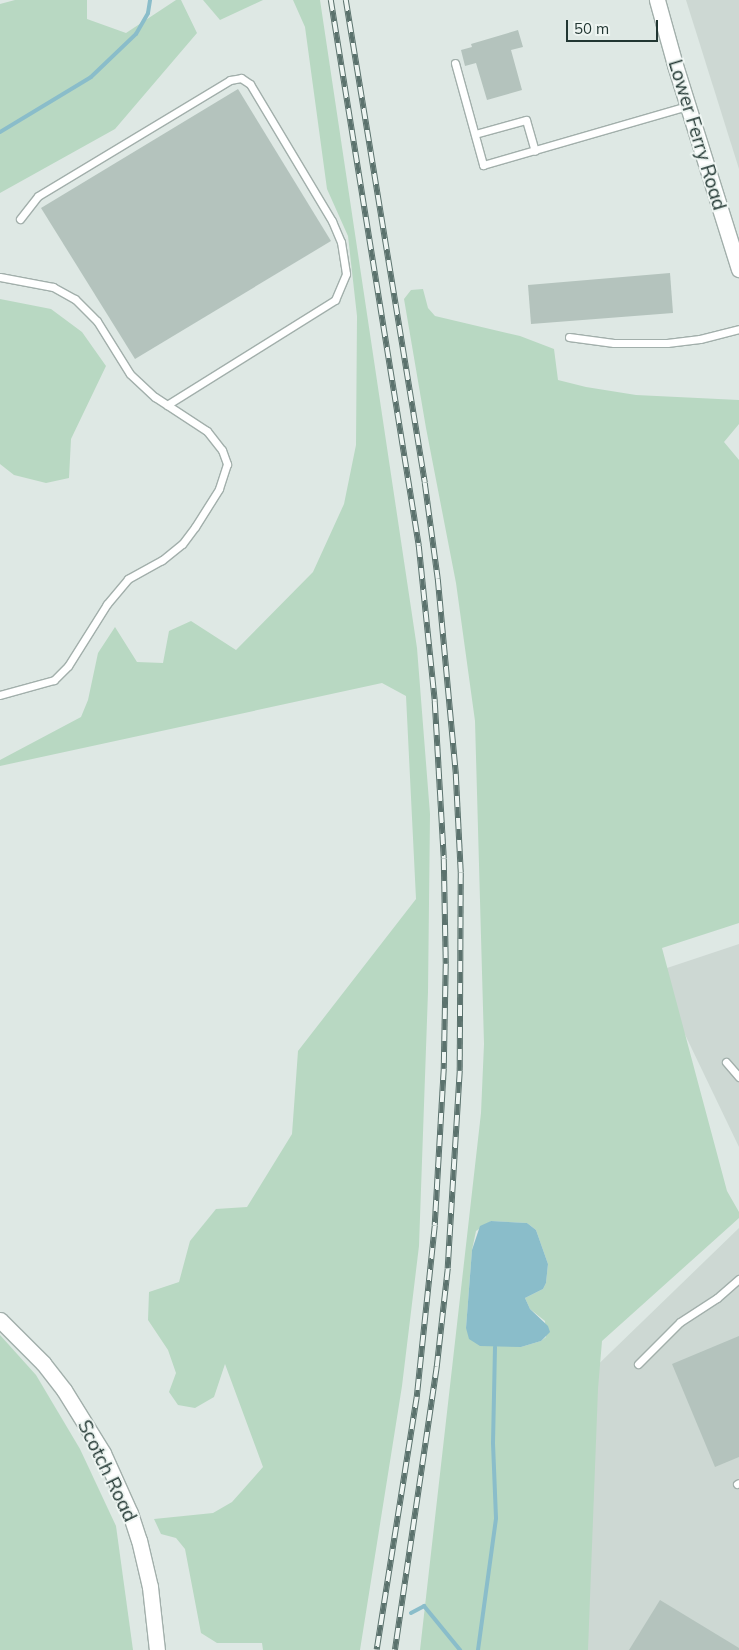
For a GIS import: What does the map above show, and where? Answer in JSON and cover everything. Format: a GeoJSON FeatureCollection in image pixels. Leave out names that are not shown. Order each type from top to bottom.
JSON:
{"type":"FeatureCollection","features":[{"type":"Feature","properties":{"kind":"main road","name":"Lower Ferry Road"},"geometry":{"type":"LineString","coordinates":[[657,0],[739,269]]}},
{"type":"Feature","properties":{"kind":"main road","name":"Scotch Road"},"geometry":{"type":"LineString","coordinates":[[0,1320],[43,1363],[82,1417],[104,1453],[130,1513],[139,1540],[150,1587],[157,1650]]}},
{"type":"Feature","properties":{"kind":"lane"},"geometry":{"type":"LineString","coordinates":[[455,63],[483,165],[688,106]]}},
{"type":"Feature","properties":{"kind":"lane"},"geometry":{"type":"LineString","coordinates":[[20,219],[38,196],[230,80],[241,78],[250,84],[332,221],[342,242],[346,274],[335,300],[167,405]]}},
{"type":"Feature","properties":{"kind":"lane"},"geometry":{"type":"LineString","coordinates":[[475,134],[526,120],[535,151]]}},
{"type":"Feature","properties":{"kind":"lane"},"geometry":{"type":"LineString","coordinates":[[0,277],[53,287],[75,299],[97,321],[130,374],[155,397],[207,431],[222,450],[227,464],[219,489],[196,527],[182,544],[162,560],[128,579],[107,604],[72,660],[54,680],[0,695]]}},
{"type":"Feature","properties":{"kind":"lane"},"geometry":{"type":"LineString","coordinates":[[569,337],[614,344],[667,343],[700,339],[739,329]]}},
{"type":"Feature","properties":{"kind":"lane"},"geometry":{"type":"LineString","coordinates":[[726,1062],[739,1077]]}},
{"type":"Feature","properties":{"kind":"lane"},"geometry":{"type":"LineString","coordinates":[[638,1364],[680,1322],[717,1298],[739,1279]]}},
{"type":"Feature","properties":{"kind":"shaded area"},"geometry":{"type":"Polygon","coordinates":[[[686,0],[739,0],[739,169],[686,0]]]}},
{"type":"Feature","properties":{"kind":"shaded area"},"geometry":{"type":"Polygon","coordinates":[[[739,944],[739,1147],[655,972],[739,944]]]}},
{"type":"Feature","properties":{"kind":"shaded area"},"geometry":{"type":"Polygon","coordinates":[[[739,1228],[739,1650],[581,1650],[580,1382],[739,1228]]]}},
{"type":"Feature","properties":{"kind":"green space"},"geometry":{"type":"Polygon","coordinates":[[[15,0],[87,0],[87,19],[126,33],[176,0],[181,0],[197,33],[115,129],[0,193],[0,4],[15,0]]]}},
{"type":"Feature","properties":{"kind":"green space"},"geometry":{"type":"Polygon","coordinates":[[[203,0],[263,0],[220,20],[203,0]]]}},
{"type":"Feature","properties":{"kind":"green space"},"geometry":{"type":"Polygon","coordinates":[[[293,0],[320,0],[417,648],[430,814],[428,992],[419,1246],[402,1386],[360,1650],[263,1650],[262,1643],[217,1643],[201,1633],[185,1549],[176,1538],[161,1534],[154,1519],[213,1513],[232,1502],[263,1467],[225,1364],[214,1397],[195,1408],[178,1405],[169,1392],[176,1373],[168,1350],[148,1320],[149,1292],[179,1282],[190,1241],[216,1209],[247,1207],[292,1134],[298,1051],[416,899],[406,696],[382,683],[0,766],[0,760],[81,717],[88,700],[98,653],[115,627],[137,662],[163,663],[169,631],[191,621],[236,650],[313,572],[344,504],[356,445],[357,316],[348,236],[327,189],[305,27],[293,0]]]}},
{"type":"Feature","properties":{"kind":"green space"},"geometry":{"type":"Polygon","coordinates":[[[423,289],[428,308],[435,316],[520,336],[554,349],[558,380],[586,387],[636,395],[739,400],[739,424],[724,442],[739,460],[739,923],[662,948],[727,1191],[739,1212],[739,1218],[602,1341],[598,1389],[588,1650],[420,1650],[481,1113],[484,1044],[475,721],[456,583],[426,428],[404,299],[411,290],[423,289]],[[491,1221],[476,1231],[472,1250],[466,1328],[521,1347],[541,1341],[546,1337],[545,1321],[530,1309],[525,1298],[543,1289],[546,1283],[548,1264],[536,1230],[527,1223],[491,1221]]]}},
{"type":"Feature","properties":{"kind":"green space"},"geometry":{"type":"Polygon","coordinates":[[[0,299],[51,309],[82,332],[106,366],[71,439],[69,478],[46,483],[14,475],[0,464],[0,299]]]}},
{"type":"Feature","properties":{"kind":"green space"},"geometry":{"type":"Polygon","coordinates":[[[0,1335],[36,1375],[80,1449],[116,1526],[133,1650],[0,1650],[0,1335]]]}},
{"type":"Feature","properties":{"kind":"water"},"geometry":{"type":"Polygon","coordinates":[[[491,1221],[527,1223],[536,1230],[548,1264],[546,1283],[543,1289],[525,1298],[530,1309],[548,1326],[550,1332],[541,1341],[521,1347],[480,1346],[469,1339],[466,1328],[472,1250],[480,1226],[491,1221]]]}},
{"type":"Feature","properties":{"kind":"building"},"geometry":{"type":"Polygon","coordinates":[[[518,30],[523,47],[511,50],[522,90],[487,100],[476,63],[465,66],[461,50],[472,47],[471,44],[518,30]]]}},
{"type":"Feature","properties":{"kind":"building"},"geometry":{"type":"Polygon","coordinates":[[[238,89],[331,241],[135,359],[41,208],[238,89]]]}},
{"type":"Feature","properties":{"kind":"building"},"geometry":{"type":"Polygon","coordinates":[[[670,273],[673,313],[531,324],[528,285],[670,273]]]}},
{"type":"Feature","properties":{"kind":"building"},"geometry":{"type":"Polygon","coordinates":[[[739,1336],[739,1457],[715,1467],[672,1364],[739,1336]]]}},
{"type":"Feature","properties":{"kind":"building"},"geometry":{"type":"Polygon","coordinates":[[[660,1600],[739,1648],[739,1650],[629,1650],[660,1600]]]}},
{"type":"Feature","properties":{"kind":"waterway"},"geometry":{"type":"LineString","coordinates":[[0,132],[91,77],[136,34],[148,13],[150,0]]}},
{"type":"Feature","properties":{"kind":"waterway"},"geometry":{"type":"LineString","coordinates":[[478,1650],[496,1518],[493,1443],[495,1347]]}},
{"type":"Feature","properties":{"kind":"waterway"},"geometry":{"type":"LineString","coordinates":[[411,1613],[424,1606],[460,1650]]}},
{"type":"Feature","properties":{"kind":"railway"},"geometry":{"type":"LineString","coordinates":[[331,0],[419,546],[435,702],[444,859],[446,964],[444,1069],[435,1226],[417,1397],[377,1650]]}},
{"type":"Feature","properties":{"kind":"railway"},"geometry":{"type":"LineString","coordinates":[[346,0],[425,483],[438,579],[456,774],[461,873],[460,1071],[448,1269],[437,1367],[395,1650]]}}]}
